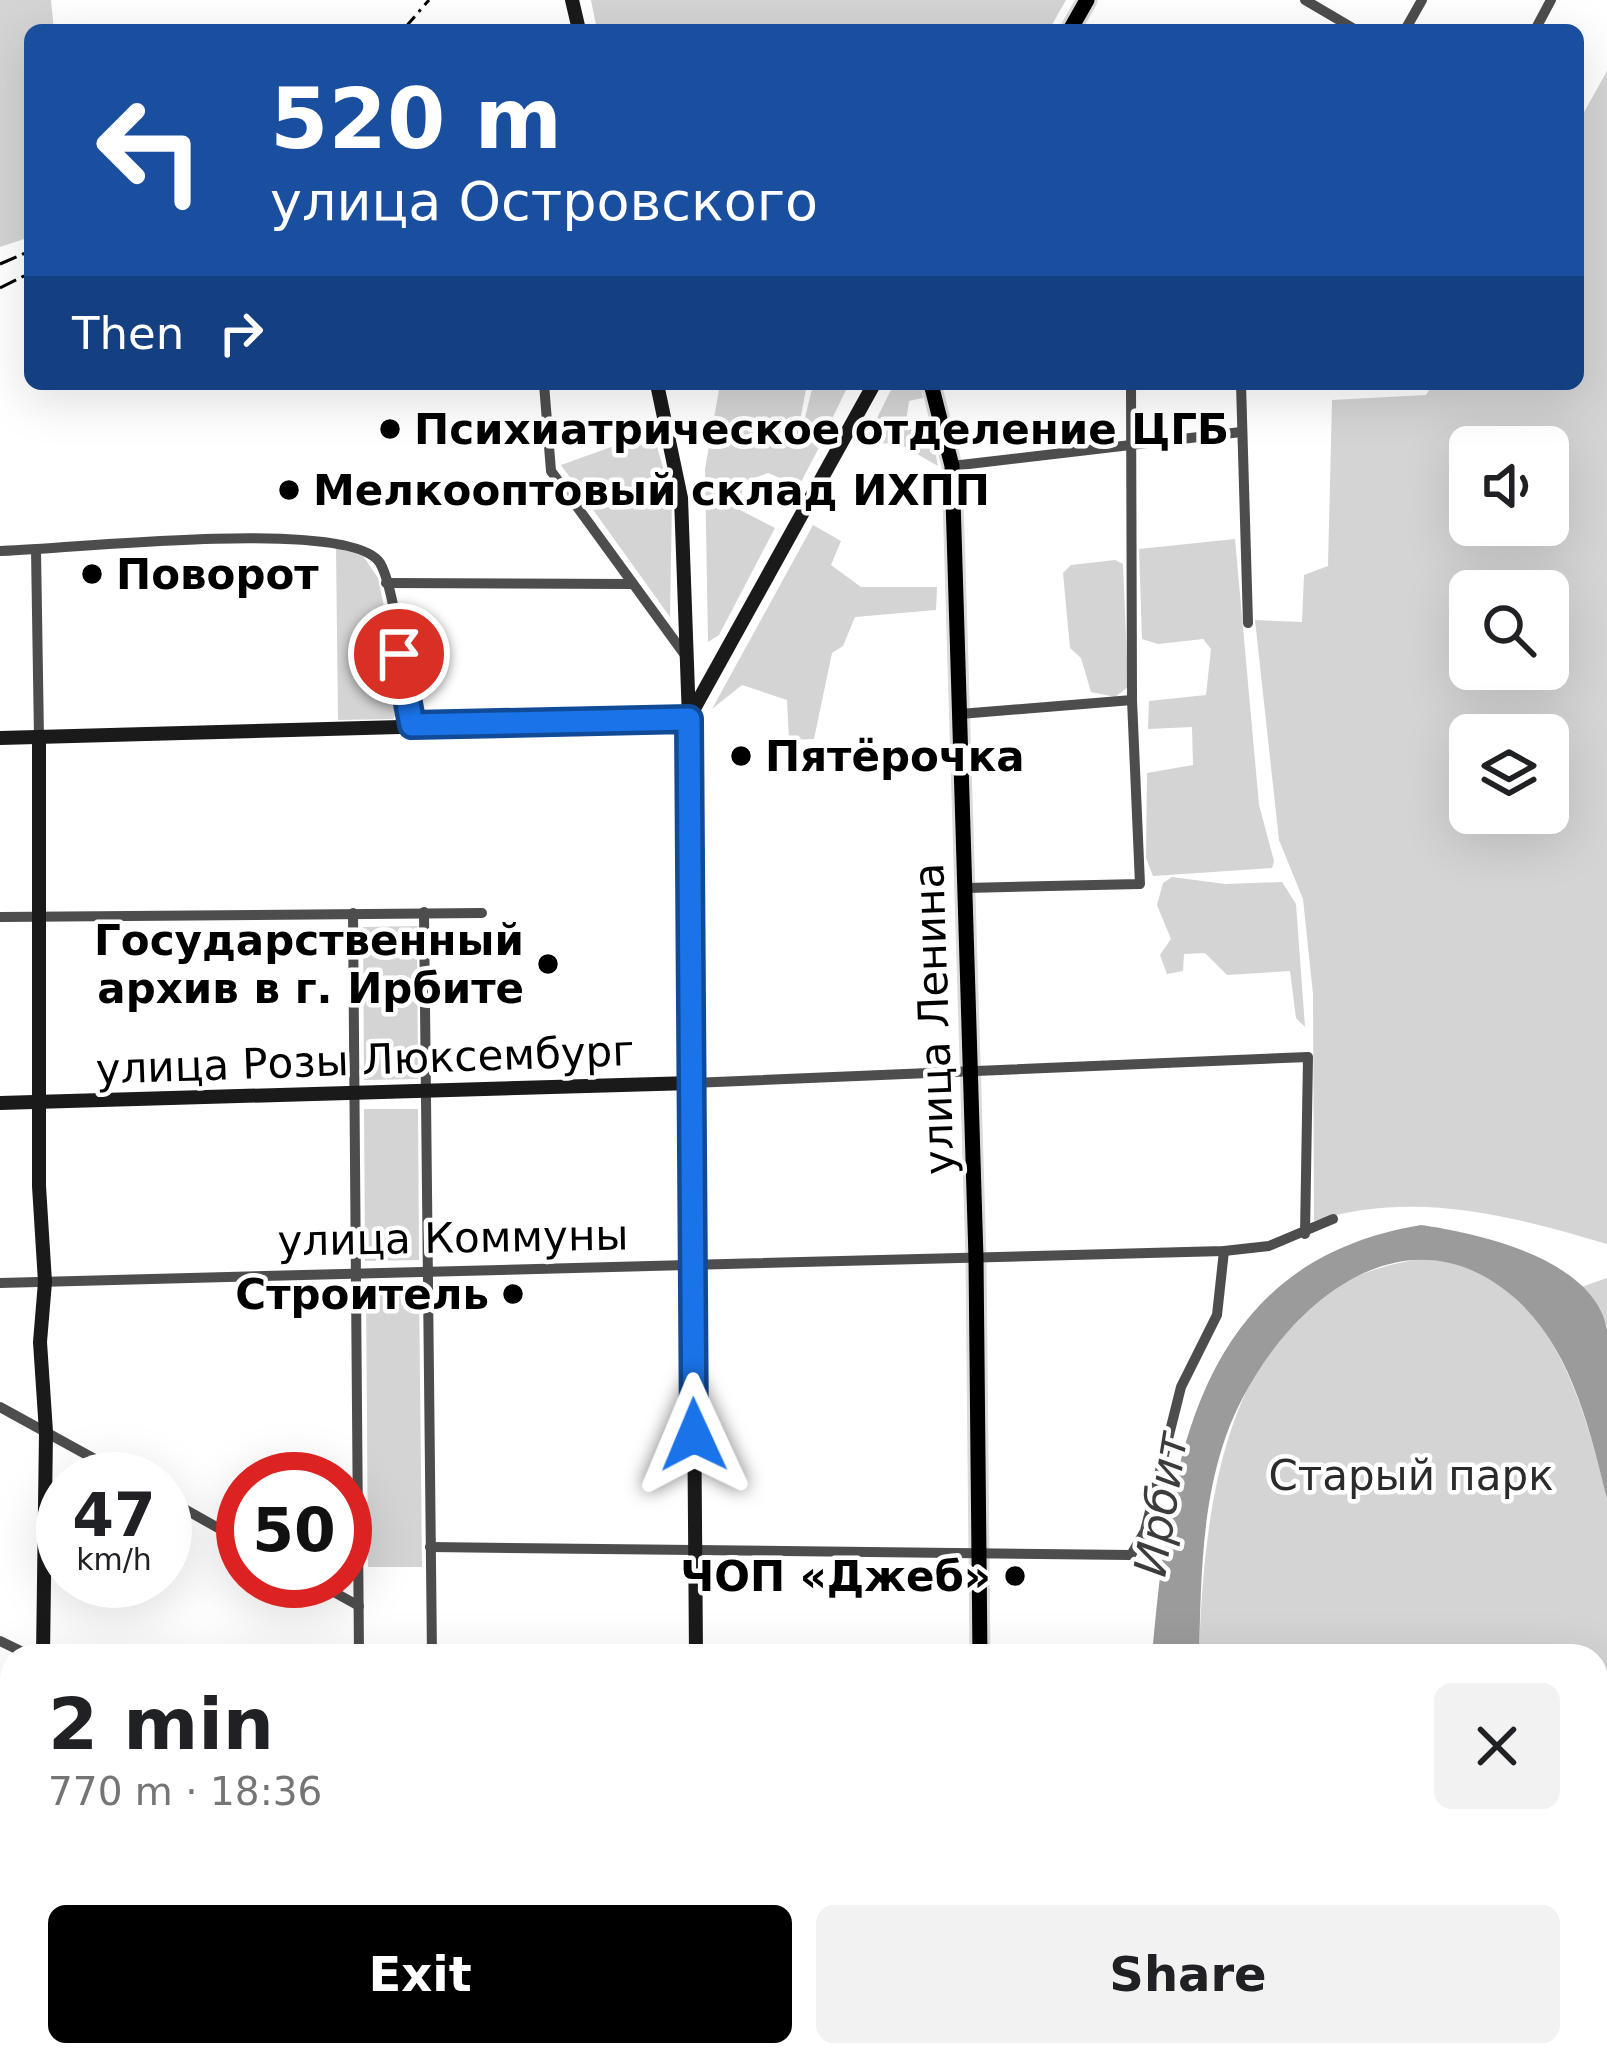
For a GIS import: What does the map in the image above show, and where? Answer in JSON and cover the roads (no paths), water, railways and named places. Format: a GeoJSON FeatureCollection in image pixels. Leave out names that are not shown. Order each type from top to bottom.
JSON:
{"type":"FeatureCollection","features":[{"type":"Feature","properties":{"kind":"main road","name":"улица Ленина"},"geometry":{"type":"LineString","coordinates":[[933,390],[952,466],[976,1258],[980,1644]]}},
{"type":"Feature","properties":{"kind":"street"},"geometry":{"type":"LineString","coordinates":[[1305,0],[1346,24]]}},
{"type":"Feature","properties":{"kind":"street"},"geometry":{"type":"LineString","coordinates":[[544,390],[548,465],[687,658]]}},
{"type":"Feature","properties":{"kind":"street"},"geometry":{"type":"LineString","coordinates":[[658,390],[681,498],[689,719],[696,1644]]}},
{"type":"Feature","properties":{"kind":"street"},"geometry":{"type":"LineString","coordinates":[[689,719],[871,390]]}},
{"type":"Feature","properties":{"kind":"street"},"geometry":{"type":"LineString","coordinates":[[966,888],[1140,884],[1132,700],[1131,390]]}},
{"type":"Feature","properties":{"kind":"street"},"geometry":{"type":"LineString","coordinates":[[1241,390],[1248,623]]}},
{"type":"Feature","properties":{"kind":"street"},"geometry":{"type":"LineString","coordinates":[[952,466],[1241,432]]}},
{"type":"Feature","properties":{"kind":"street"},"geometry":{"type":"LineString","coordinates":[[0,551],[299,536],[363,548],[380,563],[386,583],[412,725]]}},
{"type":"Feature","properties":{"kind":"street"},"geometry":{"type":"LineString","coordinates":[[36,550],[45,1282],[40,1342],[46,1432],[43,1644]]}},
{"type":"Feature","properties":{"kind":"street"},"geometry":{"type":"LineString","coordinates":[[386,583],[633,584]]}},
{"type":"Feature","properties":{"kind":"street"},"geometry":{"type":"LineString","coordinates":[[960,714],[1132,700]]}},
{"type":"Feature","properties":{"kind":"street"},"geometry":{"type":"LineString","coordinates":[[0,737],[689,719]]}},
{"type":"Feature","properties":{"kind":"street"},"geometry":{"type":"LineString","coordinates":[[424,912],[432,1644]]}},
{"type":"Feature","properties":{"kind":"street"},"geometry":{"type":"LineString","coordinates":[[0,917],[482,913]]}},
{"type":"Feature","properties":{"kind":"street"},"geometry":{"type":"LineString","coordinates":[[353,914],[357,1452]]}},
{"type":"Feature","properties":{"kind":"street","name":"улица Розы Люксембург"},"geometry":{"type":"LineString","coordinates":[[0,1103],[356,1096],[1308,1057],[1306,1234]]}},
{"type":"Feature","properties":{"kind":"street","name":"улица Коммуны"},"geometry":{"type":"LineString","coordinates":[[0,1282],[1224,1251],[1306,1234],[1333,1219]]}},
{"type":"Feature","properties":{"kind":"street"},"geometry":{"type":"LineString","coordinates":[[430,1547],[1131,1555],[1145,1531],[1181,1387],[1217,1315],[1224,1251]]}},
{"type":"Feature","properties":{"kind":"street"},"geometry":{"type":"LineString","coordinates":[[0,1407],[82,1452]]}},
{"type":"Feature","properties":{"kind":"street"},"geometry":{"type":"LineString","coordinates":[[359,1608],[359,1644]]}},
{"type":"Feature","properties":{"kind":"railway"},"geometry":{"type":"LineString","coordinates":[[408,24],[429,0]]}},
{"type":"Feature","properties":{"kind":"railway"},"geometry":{"type":"LineString","coordinates":[[0,264],[24,254]]}},
{"type":"Feature","properties":{"kind":"railway"},"geometry":{"type":"LineString","coordinates":[[0,288],[24,276]]}},
{"type":"Feature","properties":{"kind":"place","name":"Психиатрическое отделение ЦГБ"},"geometry":{"type":"Point","coordinates":[390,429]}},
{"type":"Feature","properties":{"kind":"place","name":"Мелкооптовый склад ИХПП"},"geometry":{"type":"Point","coordinates":[289,490]}},
{"type":"Feature","properties":{"kind":"place","name":"Поворот"},"geometry":{"type":"Point","coordinates":[92,574]}},
{"type":"Feature","properties":{"kind":"place","name":"Пятёрочка"},"geometry":{"type":"Point","coordinates":[741,756]}},
{"type":"Feature","properties":{"kind":"place","name":"Государственный архив в г. Ирбите"},"geometry":{"type":"Point","coordinates":[548,964]}},
{"type":"Feature","properties":{"kind":"place","name":"Строитель"},"geometry":{"type":"Point","coordinates":[513,1294]}},
{"type":"Feature","properties":{"kind":"place","name":"ЧОП «Джеб»"},"geometry":{"type":"Point","coordinates":[1015,1576]}},
{"type":"Feature","properties":{"kind":"park label","name":"Старый парк"},"geometry":{"type":"Point","coordinates":[1411,1475]}},
{"type":"Feature","properties":{"kind":"water label","name":"Ирбит"},"geometry":{"type":"Point","coordinates":[1161,1504]}}]}
